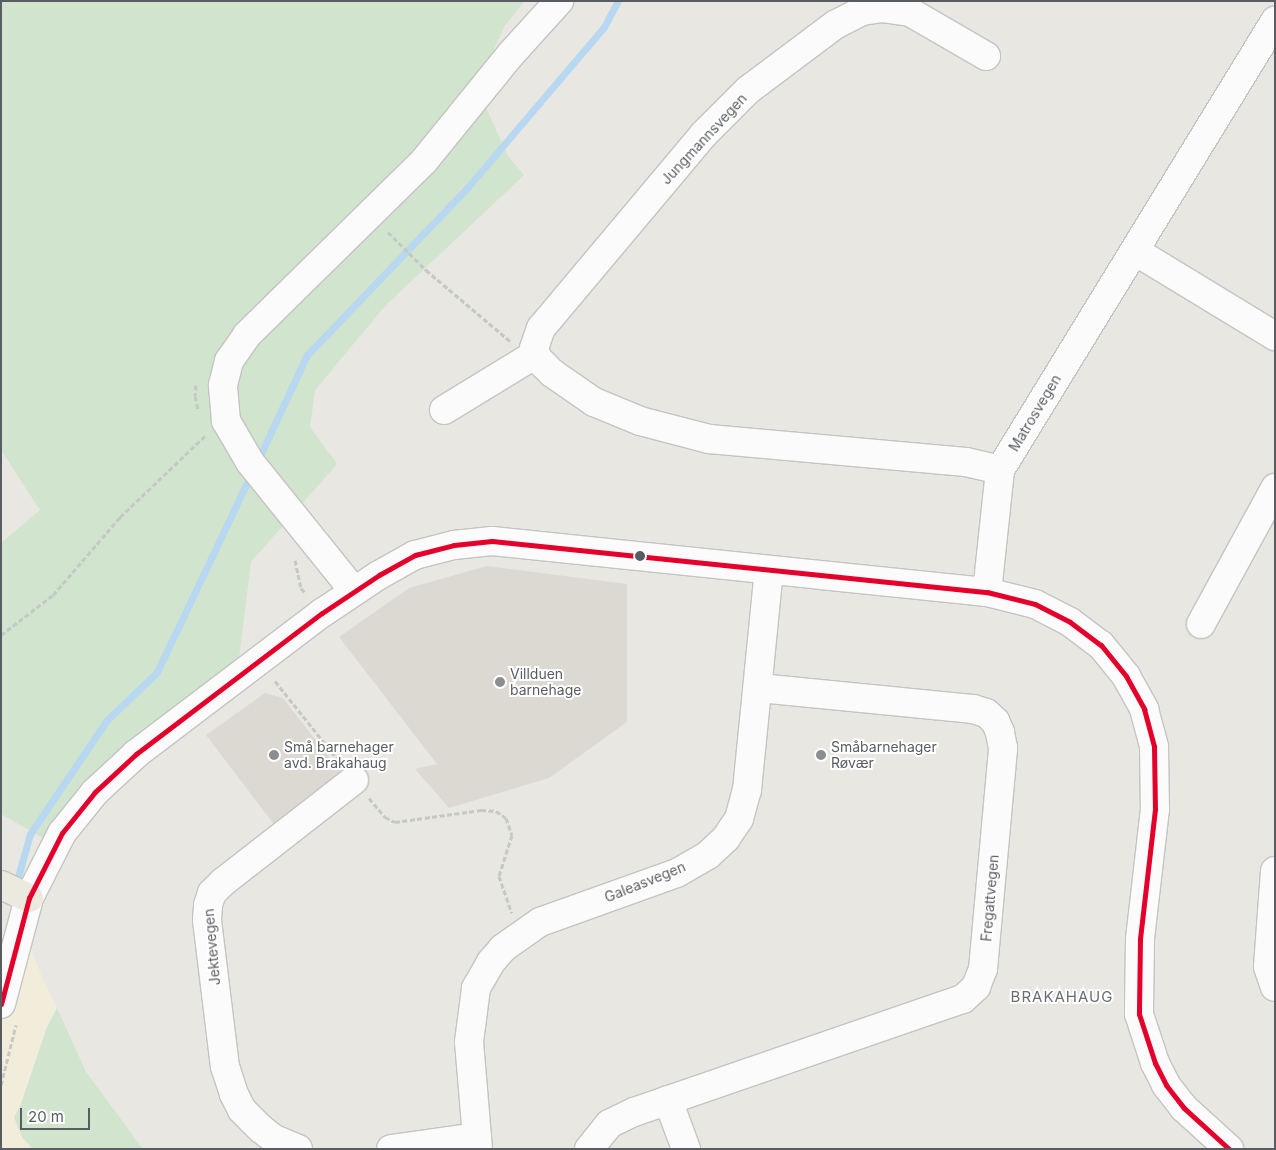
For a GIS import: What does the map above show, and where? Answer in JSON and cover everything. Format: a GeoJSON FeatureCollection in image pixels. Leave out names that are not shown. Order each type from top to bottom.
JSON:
{"type":"FeatureCollection","features":[{"type":"Feature","properties":{"kind":"highway"},"geometry":{"type":"LineString","coordinates":[[1,885],[30,898]]}},
{"type":"Feature","properties":{"kind":"street"},"geometry":{"type":"LineString","coordinates":[[354,591],[313,543],[250,462],[226,421],[223,385],[229,361],[247,335],[424,161],[512,54],[559,1]]}},
{"type":"Feature","properties":{"kind":"street","name":"Jungmannsvegen"},"geometry":{"type":"LineString","coordinates":[[532,359],[541,328],[704,134],[748,90],[836,24],[862,11],[883,8],[910,12],[986,56]]}},
{"type":"Feature","properties":{"kind":"street","name":"Matrosvegen"},"geometry":{"type":"LineString","coordinates":[[987,592],[1000,470],[1275,21]]}},
{"type":"Feature","properties":{"kind":"street"},"geometry":{"type":"LineString","coordinates":[[1135,251],[1275,336]]}},
{"type":"Feature","properties":{"kind":"street"},"geometry":{"type":"LineString","coordinates":[[444,410],[532,359],[594,402],[640,422],[709,439],[966,462],[1000,470]]}},
{"type":"Feature","properties":{"kind":"street"},"geometry":{"type":"LineString","coordinates":[[1201,624],[1275,488]]}},
{"type":"Feature","properties":{"kind":"street"},"geometry":{"type":"LineString","coordinates":[[9,1012],[30,898],[62,833],[96,792],[136,754],[354,591],[414,555],[454,545],[492,541],[987,592],[1035,604],[1070,622],[1101,645],[1126,676],[1144,709],[1154,747],[1155,809],[1140,939],[1139,1014],[1155,1063],[1166,1085],[1184,1108],[1229,1149]]}},
{"type":"Feature","properties":{"kind":"street","name":"Galeasvegen"},"geometry":{"type":"LineString","coordinates":[[477,1143],[469,1042],[476,988],[491,962],[520,934],[540,922],[677,873],[708,855],[726,838],[739,819],[747,790],[769,570]]}},
{"type":"Feature","properties":{"kind":"street","name":"Fregattvegen"},"geometry":{"type":"LineString","coordinates":[[589,1149],[609,1124],[634,1112],[963,999],[976,987],[983,969],[1004,748],[995,721],[986,713],[973,709],[758,688]]}},
{"type":"Feature","properties":{"kind":"street","name":"Jektevegen"},"geometry":{"type":"LineString","coordinates":[[298,1149],[274,1139],[261,1130],[242,1110],[234,1094],[225,1068],[207,920],[208,905],[212,893],[223,882],[354,780]]}},
{"type":"Feature","properties":{"kind":"street"},"geometry":{"type":"LineString","coordinates":[[1275,871],[1268,950],[1268,967],[1275,986]]}},
{"type":"Feature","properties":{"kind":"street"},"geometry":{"type":"LineString","coordinates":[[668,1100],[686,1149]]}},
{"type":"Feature","properties":{"kind":"street"},"geometry":{"type":"LineString","coordinates":[[391,1149],[477,1143]]}},
{"type":"Feature","properties":{"kind":"path"},"geometry":{"type":"LineString","coordinates":[[370,214],[426,270],[532,359]]}},
{"type":"Feature","properties":{"kind":"path"},"geometry":{"type":"LineString","coordinates":[[1,635],[53,595],[141,495],[206,435]]}},
{"type":"Feature","properties":{"kind":"path"},"geometry":{"type":"LineString","coordinates":[[266,684],[280,674]]}},
{"type":"Feature","properties":{"kind":"path"},"geometry":{"type":"LineString","coordinates":[[274,678],[385,817],[395,822],[481,810],[496,812],[506,818],[512,835],[499,876],[520,934]]}},
{"type":"Feature","properties":{"kind":"path"},"geometry":{"type":"LineString","coordinates":[[1,1085],[9,1012]]}},
{"type":"Feature","properties":{"kind":"shaded area","name":"Villduen barnehage"},"geometry":{"type":"Polygon","coordinates":[[[487,566],[627,584],[627,722],[549,778],[449,808],[415,769],[437,764],[339,637],[409,588],[487,566]]]}},
{"type":"Feature","properties":{"kind":"shaded area","name":"Små barnehager avd. Brakahaug"},"geometry":{"type":"Polygon","coordinates":[[[265,693],[283,698],[342,774],[276,827],[206,735],[265,693]]]}},
{"type":"Feature","properties":{"kind":"shaded area"},"geometry":{"type":"Polygon","coordinates":[[[22,924],[43,980],[57,1008],[47,1027],[20,1107],[14,1117],[22,1137],[33,1149],[1,1149],[1,934],[22,924]]]}},
{"type":"Feature","properties":{"kind":"green space"},"geometry":{"type":"Polygon","coordinates":[[[1,1],[525,1],[505,25],[484,71],[487,110],[508,156],[524,175],[385,306],[315,390],[310,427],[337,464],[251,562],[236,682],[55,845],[1,814],[1,543],[40,510],[1,450],[1,1]]]}},
{"type":"Feature","properties":{"kind":"green space"},"geometry":{"type":"Polygon","coordinates":[[[57,1008],[86,1072],[143,1149],[33,1149],[22,1137],[14,1117],[20,1107],[47,1027],[57,1008]]]}},
{"type":"Feature","properties":{"kind":"waterway"},"geometry":{"type":"LineString","coordinates":[[257,462],[307,355],[467,188],[604,27],[618,1]]}},
{"type":"Feature","properties":{"kind":"waterway"},"geometry":{"type":"LineString","coordinates":[[12,883],[18,877],[30,834],[107,720],[157,672],[251,474]]}},
{"type":"Feature","properties":{"kind":"transit line"},"geometry":{"type":"LineString","coordinates":[[1,1004],[29,898],[62,833],[95,792],[136,754],[322,613],[379,575],[415,555],[454,545],[492,541],[987,592],[1035,604],[1070,622],[1101,645],[1126,676],[1144,709],[1154,747],[1155,809],[1140,939],[1139,1014],[1155,1063],[1166,1085],[1184,1108],[1229,1149]]}},
{"type":"Feature","properties":{"kind":"place","name":"Villduen barnehage"},"geometry":{"type":"Point","coordinates":[500,682]}},
{"type":"Feature","properties":{"kind":"place","name":"Små barnehager avd. Brakahaug"},"geometry":{"type":"Point","coordinates":[274,755]}},
{"type":"Feature","properties":{"kind":"place","name":"Småbarnehager Røvær"},"geometry":{"type":"Point","coordinates":[821,755]}},
{"type":"Feature","properties":{"kind":"district","name":"BRAKAHAUG"},"geometry":{"type":"Point","coordinates":[1062,997]}}]}
